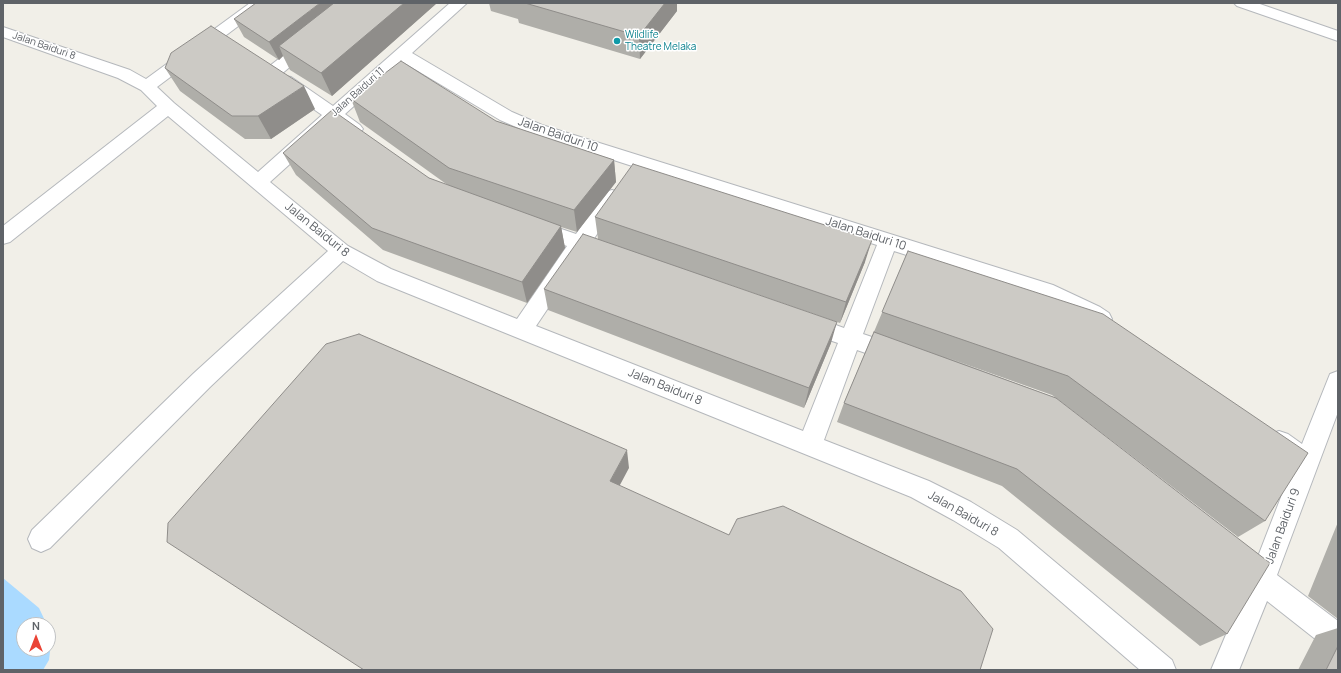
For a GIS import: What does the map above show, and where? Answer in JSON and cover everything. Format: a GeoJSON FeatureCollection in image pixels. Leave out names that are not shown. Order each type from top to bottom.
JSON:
{"type":"FeatureCollection","features":[{"type":"Feature","properties":{"kind":"street"},"geometry":{"type":"LineString","coordinates":[[147,86],[260,3]]}},
{"type":"Feature","properties":{"kind":"street","name":"Jalan Baiduri 11"},"geometry":{"type":"LineString","coordinates":[[258,182],[459,3]]}},
{"type":"Feature","properties":{"kind":"street"},"geometry":{"type":"LineString","coordinates":[[1242,3],[1338,36]]}},
{"type":"Feature","properties":{"kind":"street","name":"Jalan Baiduri 8"},"geometry":{"type":"LineString","coordinates":[[3,32],[124,74],[147,86],[168,107],[341,251],[384,275],[920,489],[962,510],[1008,539],[1162,670]]}},
{"type":"Feature","properties":{"kind":"street"},"geometry":{"type":"LineString","coordinates":[[273,72],[322,33]]}},
{"type":"Feature","properties":{"kind":"street"},"geometry":{"type":"LineString","coordinates":[[218,34],[236,47]]}},
{"type":"Feature","properties":{"kind":"street","name":"Jalan Baiduri 10"},"geometry":{"type":"LineString","coordinates":[[402,54],[506,116],[630,172],[888,241],[1046,292],[1092,313],[1118,331]]}},
{"type":"Feature","properties":{"kind":"street"},"geometry":{"type":"LineString","coordinates":[[254,60],[334,114],[370,141]]}},
{"type":"Feature","properties":{"kind":"street"},"geometry":{"type":"LineString","coordinates":[[3,237],[168,107]]}},
{"type":"Feature","properties":{"kind":"street"},"geometry":{"type":"LineString","coordinates":[[521,330],[630,172]]}},
{"type":"Feature","properties":{"kind":"street"},"geometry":{"type":"LineString","coordinates":[[516,220],[626,259]]}},
{"type":"Feature","properties":{"kind":"street"},"geometry":{"type":"LineString","coordinates":[[810,445],[888,241]]}},
{"type":"Feature","properties":{"kind":"street"},"geometry":{"type":"LineString","coordinates":[[41,539],[202,380],[341,251]]}},
{"type":"Feature","properties":{"kind":"street"},"geometry":{"type":"LineString","coordinates":[[791,318],[918,363]]}},
{"type":"Feature","properties":{"kind":"street","name":"Jalan Baiduri 9"},"geometry":{"type":"LineString","coordinates":[[1226,670],[1337,384]]}},
{"type":"Feature","properties":{"kind":"street"},"geometry":{"type":"LineString","coordinates":[[1261,430],[1306,461]]}},
{"type":"Feature","properties":{"kind":"street"},"geometry":{"type":"LineString","coordinates":[[1225,551],[1338,638]]}},
{"type":"Feature","properties":{"kind":"water"},"geometry":{"type":"Polygon","coordinates":[[[3,578],[39,608],[43,617],[16,617],[16,657],[49,657],[43,670],[3,670],[3,578]]]}},
{"type":"Feature","properties":{"kind":"building"},"geometry":{"type":"Polygon","coordinates":[[[256,3],[320,3],[269,42],[234,19],[256,3]]]}},
{"type":"Feature","properties":{"kind":"building"},"geometry":{"type":"Polygon","coordinates":[[[334,3],[404,3],[321,73],[279,46],[334,3]]]}},
{"type":"Feature","properties":{"kind":"building"},"geometry":{"type":"Polygon","coordinates":[[[525,3],[665,3],[639,36],[525,3]]]}},
{"type":"Feature","properties":{"kind":"building"},"geometry":{"type":"Polygon","coordinates":[[[211,26],[304,86],[258,116],[232,116],[165,68],[171,53],[211,26]]]}},
{"type":"Feature","properties":{"kind":"building"},"geometry":{"type":"Polygon","coordinates":[[[401,61],[496,121],[614,160],[574,210],[449,168],[351,99],[401,61]]]}},
{"type":"Feature","properties":{"kind":"building"},"geometry":{"type":"Polygon","coordinates":[[[332,110],[429,178],[561,226],[522,282],[372,228],[283,153],[332,110]]]}},
{"type":"Feature","properties":{"kind":"building"},"geometry":{"type":"Polygon","coordinates":[[[633,164],[872,240],[846,302],[595,217],[633,164]]]}},
{"type":"Feature","properties":{"kind":"building"},"geometry":{"type":"Polygon","coordinates":[[[583,234],[837,322],[809,388],[544,289],[583,234]]]}},
{"type":"Feature","properties":{"kind":"building"},"geometry":{"type":"Polygon","coordinates":[[[908,251],[1103,314],[1308,453],[1265,521],[1068,376],[882,312],[908,251]]]}},
{"type":"Feature","properties":{"kind":"building"},"geometry":{"type":"Polygon","coordinates":[[[874,332],[1056,398],[1270,563],[1227,634],[1017,469],[844,403],[874,332]]]}},
{"type":"Feature","properties":{"kind":"building"},"geometry":{"type":"Polygon","coordinates":[[[359,334],[627,450],[610,481],[729,535],[737,519],[783,506],[961,591],[993,629],[980,670],[364,670],[167,542],[168,523],[326,344],[359,334]]]}},
{"type":"Feature","properties":{"kind":"building"},"geometry":{"type":"Polygon","coordinates":[[[1338,646],[1338,670],[1326,670],[1338,646]]]}},
{"type":"Feature","properties":{"kind":"place","name":"Wildlife Theatre Melaka"},"geometry":{"type":"Point","coordinates":[617,41]}}]}
